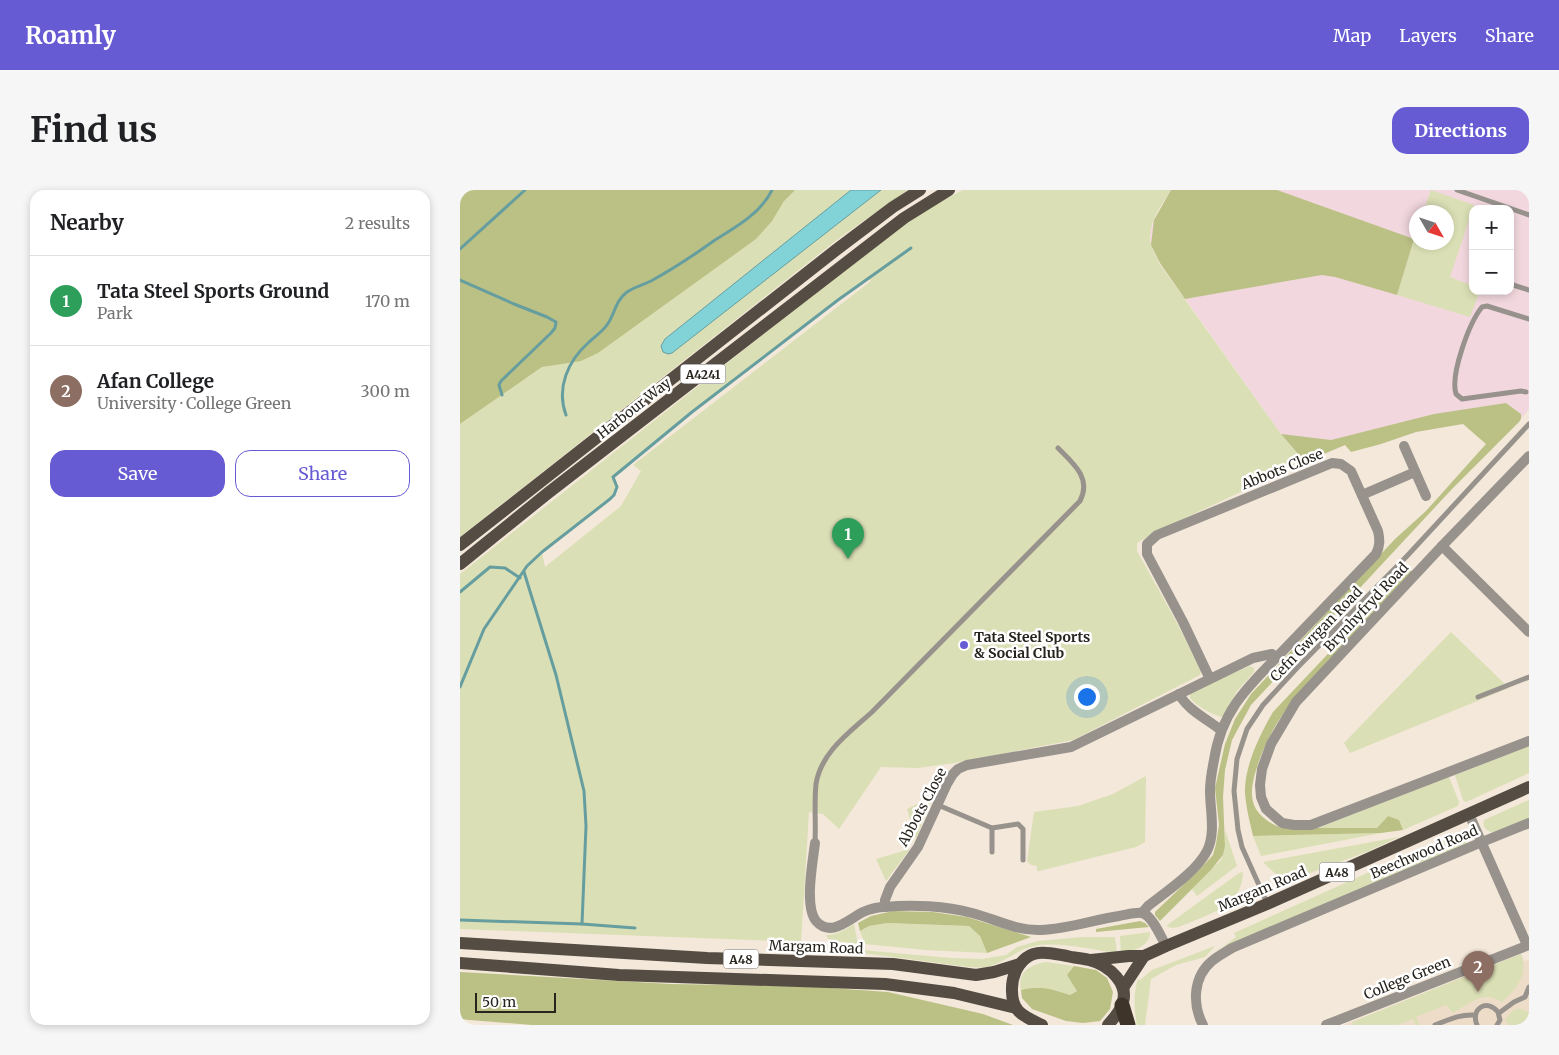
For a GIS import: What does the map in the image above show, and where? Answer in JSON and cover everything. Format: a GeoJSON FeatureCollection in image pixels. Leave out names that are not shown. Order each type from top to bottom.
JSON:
{"type":"FeatureCollection","features":[{"type":"Feature","properties":{"kind":"highway"},"geometry":{"type":"LineString","coordinates":[[1122,1005],[1128,1025]]}},
{"type":"Feature","properties":{"kind":"main road","name":"Harbour Way"},"geometry":{"type":"LineString","coordinates":[[460,545],[828,256],[893,207],[920,190]]}},
{"type":"Feature","properties":{"kind":"main road","name":"Harbour Way"},"geometry":{"type":"LineString","coordinates":[[460,564],[548,493],[904,218],[949,190]]}},
{"type":"Feature","properties":{"kind":"main road","name":"Margam Road"},"geometry":{"type":"LineString","coordinates":[[460,943],[707,958],[893,964],[976,975],[1020,964],[1027,957],[1035,954],[1047,953],[1091,960],[1144,956],[1267,904],[1529,787]]}},
{"type":"Feature","properties":{"kind":"main road"},"geometry":{"type":"LineString","coordinates":[[1108,1025],[1122,1005],[1123,988],[1144,956]]}},
{"type":"Feature","properties":{"kind":"main road"},"geometry":{"type":"LineString","coordinates":[[1091,960],[1116,975],[1123,988]]}},
{"type":"Feature","properties":{"kind":"main road","name":"A48"},"geometry":{"type":"LineString","coordinates":[[460,963],[619,975],[884,984],[954,993],[1016,1008]]}},
{"type":"Feature","properties":{"kind":"main road"},"geometry":{"type":"LineString","coordinates":[[1020,964],[1012,978],[1012,1000],[1020,1014],[1042,1025]]}},
{"type":"Feature","properties":{"kind":"street"},"geometry":{"type":"LineString","coordinates":[[1404,446],[1426,496]]}},
{"type":"Feature","properties":{"kind":"street","name":"Brynhyfryd Road"},"geometry":{"type":"LineString","coordinates":[[1529,456],[1296,702],[1270,744],[1262,769],[1261,797],[1266,809],[1282,823],[1311,825],[1529,741]]}},
{"type":"Feature","properties":{"kind":"street","name":"Abbots Close"},"geometry":{"type":"LineString","coordinates":[[1142,913],[1186,875],[1206,852],[1210,842],[1212,825],[1210,790],[1212,769],[1216,747],[1227,717],[1244,692],[1376,554],[1379,548],[1378,531],[1362,495],[1351,471],[1341,464],[1332,463],[1157,535],[1150,540],[1146,548],[1147,554],[1183,622],[1210,679]]}},
{"type":"Feature","properties":{"kind":"street"},"geometry":{"type":"LineString","coordinates":[[1362,495],[1415,472]]}},
{"type":"Feature","properties":{"kind":"street"},"geometry":{"type":"LineString","coordinates":[[1442,546],[1528,630]]}},
{"type":"Feature","properties":{"kind":"street","name":"Abbots Close"},"geometry":{"type":"LineString","coordinates":[[885,907],[885,900],[890,887],[918,847],[947,784],[958,769],[1071,747],[1253,658],[1272,654],[1276,658]]}},
{"type":"Feature","properties":{"kind":"street"},"geometry":{"type":"LineString","coordinates":[[1179,694],[1191,708],[1218,728],[1222,728]]}},
{"type":"Feature","properties":{"kind":"street"},"geometry":{"type":"LineString","coordinates":[[1469,814],[1528,947]]}},
{"type":"Feature","properties":{"kind":"street","name":"Beechwood Road"},"geometry":{"type":"LineString","coordinates":[[1203,1025],[1196,1006],[1197,985],[1211,961],[1232,948],[1529,823]]}},
{"type":"Feature","properties":{"kind":"street"},"geometry":{"type":"LineString","coordinates":[[815,843],[810,898],[811,911],[816,921],[825,927],[832,928],[843,925],[865,912],[885,907],[936,906],[971,912],[1023,930],[1042,930],[1114,916],[1142,913],[1148,916],[1166,946]]}},
{"type":"Feature","properties":{"kind":"street","name":"College Green"},"geometry":{"type":"LineString","coordinates":[[1326,1025],[1528,947]]}},
{"type":"Feature","properties":{"kind":"lane"},"geometry":{"type":"LineString","coordinates":[[1457,190],[1529,215]]}},
{"type":"Feature","properties":{"kind":"lane"},"geometry":{"type":"LineString","coordinates":[[1514,285],[1529,290]]}},
{"type":"Feature","properties":{"kind":"lane"},"geometry":{"type":"LineString","coordinates":[[1526,392],[1462,399],[1456,394],[1454,382],[1460,357],[1476,316],[1482,307],[1487,306],[1529,319]]}},
{"type":"Feature","properties":{"kind":"lane","name":"Cefn Gwrgan Road"},"geometry":{"type":"LineString","coordinates":[[1267,904],[1242,847],[1238,830],[1234,791],[1237,758],[1247,729],[1274,692],[1407,556],[1529,424]]}},
{"type":"Feature","properties":{"kind":"lane"},"geometry":{"type":"LineString","coordinates":[[815,843],[816,786],[824,761],[836,746],[872,712],[1080,501],[1085,488],[1083,477],[1058,448]]}},
{"type":"Feature","properties":{"kind":"lane"},"geometry":{"type":"LineString","coordinates":[[1478,697],[1529,677]]}},
{"type":"Feature","properties":{"kind":"lane"},"geometry":{"type":"LineString","coordinates":[[938,805],[992,828],[1018,824],[1023,829],[1022,860]]}},
{"type":"Feature","properties":{"kind":"lane"},"geometry":{"type":"LineString","coordinates":[[992,828],[992,852]]}},
{"type":"Feature","properties":{"kind":"lane"},"geometry":{"type":"LineString","coordinates":[[1499,1013],[1514,1002],[1525,997],[1529,987]]}},
{"type":"Feature","properties":{"kind":"lane"},"geometry":{"type":"LineString","coordinates":[[1477,1025],[1475,1015],[1480,1008],[1488,1005],[1496,1008],[1499,1013],[1500,1020],[1497,1025]]}},
{"type":"Feature","properties":{"kind":"lane"},"geometry":{"type":"LineString","coordinates":[[1435,1025],[1457,1016],[1475,1015]]}},
{"type":"Feature","properties":{"kind":"shaded area"},"geometry":{"type":"Polygon","coordinates":[[[1171,190],[1529,190],[1529,409],[1521,419],[1519,412],[1506,403],[1345,445],[1305,462],[1281,434],[1160,263],[1151,245],[1150,232],[1154,220],[1171,190]]]}},
{"type":"Feature","properties":{"kind":"shaded area"},"geometry":{"type":"Polygon","coordinates":[[[1521,954],[1524,961],[1529,960],[1529,1025],[1344,1025],[1521,954]]]}},
{"type":"Feature","properties":{"kind":"green space"},"geometry":{"type":"Polygon","coordinates":[[[460,190],[795,190],[784,201],[772,221],[756,239],[598,353],[581,361],[542,367],[460,424],[460,190]]]}},
{"type":"Feature","properties":{"kind":"green space"},"geometry":{"type":"Polygon","coordinates":[[[782,190],[908,190],[838,239],[460,537],[460,424],[578,342],[782,194],[782,190]]]}},
{"type":"Feature","properties":{"kind":"green space"},"geometry":{"type":"Polygon","coordinates":[[[963,190],[1171,190],[1152,223],[1151,245],[1159,263],[1281,434],[1305,462],[1157,531],[1137,543],[1137,551],[1176,621],[1201,671],[1200,675],[1073,740],[954,763],[918,768],[881,767],[839,829],[823,814],[809,812],[801,942],[460,929],[460,574],[888,236],[936,204],[963,190]],[[868,278],[692,412],[613,477],[617,487],[614,495],[542,552],[545,567],[621,506],[641,471],[633,465],[871,281],[868,278]]]}},
{"type":"Feature","properties":{"kind":"green space"},"geometry":{"type":"Polygon","coordinates":[[[1171,190],[1277,190],[1409,237],[1409,250],[1411,250],[1397,295],[1322,275],[1185,299],[1160,263],[1151,245],[1154,220],[1171,190]]]}},
{"type":"Feature","properties":{"kind":"green space"},"geometry":{"type":"Polygon","coordinates":[[[1431,190],[1474,205],[1469,205],[1469,220],[1450,277],[1469,284],[1469,295],[1478,295],[1470,317],[1397,295],[1410,250],[1454,250],[1454,205],[1426,205],[1431,190]]]}},
{"type":"Feature","properties":{"kind":"green space"},"geometry":{"type":"Polygon","coordinates":[[[1506,403],[1521,414],[1519,422],[1452,489],[1251,705],[1232,740],[1225,770],[1223,797],[1225,846],[1223,855],[1211,870],[1160,921],[1155,912],[1213,855],[1219,825],[1215,788],[1225,744],[1235,719],[1251,694],[1395,539],[1426,511],[1486,444],[1463,424],[1416,432],[1351,452],[1345,445],[1305,462],[1281,434],[1331,440],[1434,414],[1506,403]]]}},
{"type":"Feature","properties":{"kind":"green space"},"geometry":{"type":"Polygon","coordinates":[[[1409,568],[1412,572],[1307,684],[1283,714],[1264,748],[1252,787],[1252,796],[1257,811],[1271,823],[1281,828],[1377,828],[1388,816],[1399,820],[1403,830],[1381,833],[1253,836],[1246,804],[1245,783],[1254,751],[1273,712],[1409,568]]]}},
{"type":"Feature","properties":{"kind":"green space"},"geometry":{"type":"Polygon","coordinates":[[[1451,632],[1509,688],[1350,753],[1344,743],[1451,632]]]}},
{"type":"Feature","properties":{"kind":"green space"},"geometry":{"type":"Polygon","coordinates":[[[1250,666],[1254,668],[1254,672],[1237,691],[1222,717],[1204,709],[1190,698],[1190,694],[1193,691],[1250,666]]]}},
{"type":"Feature","properties":{"kind":"green space"},"geometry":{"type":"Polygon","coordinates":[[[1529,746],[1529,773],[1466,802],[1463,800],[1455,775],[1529,746]]]}},
{"type":"Feature","properties":{"kind":"green space"},"geometry":{"type":"Polygon","coordinates":[[[1146,776],[1145,842],[1136,847],[1039,871],[1037,871],[1037,866],[1031,865],[1027,861],[1034,812],[1078,806],[1113,794],[1146,776]]]}},
{"type":"Feature","properties":{"kind":"green space"},"geometry":{"type":"Polygon","coordinates":[[[1449,777],[1459,802],[1458,806],[1403,830],[1398,820],[1388,816],[1378,828],[1318,828],[1449,777]]]}},
{"type":"Feature","properties":{"kind":"green space"},"geometry":{"type":"Polygon","coordinates":[[[933,796],[916,839],[907,809],[933,796]]]}},
{"type":"Feature","properties":{"kind":"green space"},"geometry":{"type":"Polygon","coordinates":[[[1529,800],[1529,819],[1494,833],[1484,827],[1484,820],[1529,800]]]}},
{"type":"Feature","properties":{"kind":"green space"},"geometry":{"type":"Polygon","coordinates":[[[1225,830],[1237,866],[1197,896],[1192,889],[1223,856],[1225,830]]]}},
{"type":"Feature","properties":{"kind":"green space"},"geometry":{"type":"Polygon","coordinates":[[[1461,831],[1468,833],[1470,837],[1466,842],[1467,845],[1212,955],[1236,937],[1234,933],[1461,831]]]}},
{"type":"Feature","properties":{"kind":"green space"},"geometry":{"type":"Polygon","coordinates":[[[1381,833],[1261,856],[1253,836],[1381,833]]]}},
{"type":"Feature","properties":{"kind":"green space"},"geometry":{"type":"Polygon","coordinates":[[[1399,837],[1369,851],[1294,879],[1280,876],[1263,862],[1399,837]]]}},
{"type":"Feature","properties":{"kind":"green space"},"geometry":{"type":"Polygon","coordinates":[[[910,849],[886,881],[876,859],[910,849]]]}},
{"type":"Feature","properties":{"kind":"green space"},"geometry":{"type":"Polygon","coordinates":[[[1243,872],[1237,894],[1230,902],[1211,914],[1179,927],[1172,928],[1166,926],[1239,873],[1243,872]]]}},
{"type":"Feature","properties":{"kind":"green space"},"geometry":{"type":"Polygon","coordinates":[[[893,911],[933,912],[967,917],[1031,937],[987,953],[980,936],[969,926],[887,923],[869,926],[860,931],[858,923],[871,916],[893,911]]]}},
{"type":"Feature","properties":{"kind":"green space"},"geometry":{"type":"Polygon","coordinates":[[[1140,921],[1149,927],[1096,932],[1096,929],[1140,921]]]}},
{"type":"Feature","properties":{"kind":"green space"},"geometry":{"type":"Polygon","coordinates":[[[887,923],[969,926],[980,936],[987,953],[925,950],[865,944],[860,931],[869,926],[887,923]]]}},
{"type":"Feature","properties":{"kind":"green space"},"geometry":{"type":"Polygon","coordinates":[[[854,924],[858,944],[835,941],[828,939],[826,935],[837,933],[854,924]]]}},
{"type":"Feature","properties":{"kind":"green space"},"geometry":{"type":"Polygon","coordinates":[[[1150,932],[1144,945],[1121,953],[1120,936],[1150,932]]]}},
{"type":"Feature","properties":{"kind":"green space"},"geometry":{"type":"Polygon","coordinates":[[[1082,937],[1115,937],[1117,953],[1064,945],[1043,945],[1022,950],[992,965],[969,967],[839,950],[839,948],[982,959],[1006,955],[1017,947],[1038,941],[1082,937]]]}},
{"type":"Feature","properties":{"kind":"green space"},"geometry":{"type":"Polygon","coordinates":[[[1215,946],[1205,957],[1176,965],[1151,979],[1145,1025],[1137,1025],[1134,1002],[1138,979],[1140,980],[1152,970],[1215,946]]]}},
{"type":"Feature","properties":{"kind":"green space"},"geometry":{"type":"Polygon","coordinates":[[[1521,954],[1523,968],[1520,981],[1502,1002],[1495,998],[1483,997],[1453,1013],[1446,1005],[1416,1017],[1419,1025],[1416,1025],[1413,1019],[1397,1025],[1353,1025],[1352,1022],[1521,954]]]}},
{"type":"Feature","properties":{"kind":"green space"},"geometry":{"type":"Polygon","coordinates":[[[1046,962],[1074,966],[1067,975],[1078,990],[1070,995],[1046,988],[1021,990],[1021,978],[1026,970],[1046,962]]]}},
{"type":"Feature","properties":{"kind":"green space"},"geometry":{"type":"Polygon","coordinates":[[[1074,966],[1096,970],[1107,978],[1113,992],[1110,1009],[1100,1021],[1083,1023],[1066,1021],[1032,1009],[1022,998],[1021,990],[1034,988],[1046,988],[1070,995],[1077,991],[1067,975],[1074,966]]]}},
{"type":"Feature","properties":{"kind":"green space"},"geometry":{"type":"Polygon","coordinates":[[[460,972],[671,984],[801,986],[888,992],[983,1014],[1013,1025],[532,1025],[469,1020],[460,1019],[460,972]]]}},
{"type":"Feature","properties":{"kind":"green space"},"geometry":{"type":"Polygon","coordinates":[[[1516,1009],[1529,1012],[1529,1025],[1509,1025],[1505,1021],[1512,1011],[1516,1009]]]}},
{"type":"Feature","properties":{"kind":"water"},"geometry":{"type":"Polygon","coordinates":[[[851,190],[881,190],[672,353],[663,352],[661,346],[665,339],[851,190]]]}},
{"type":"Feature","properties":{"kind":"waterway"},"geometry":{"type":"LineString","coordinates":[[460,249],[525,190]]}},
{"type":"Feature","properties":{"kind":"waterway"},"geometry":{"type":"LineString","coordinates":[[566,415],[562,395],[563,385],[570,367],[581,350],[607,325],[623,296],[630,290],[667,272],[739,225],[761,206],[772,190]]}},
{"type":"Feature","properties":{"kind":"waterway"},"geometry":{"type":"LineString","coordinates":[[460,687],[484,629],[527,566],[614,495],[617,487],[613,477],[692,412],[838,300],[911,248]]}},
{"type":"Feature","properties":{"kind":"waterway"},"geometry":{"type":"LineString","coordinates":[[460,280],[556,322],[555,328],[551,333],[501,381],[499,385],[502,395]]}},
{"type":"Feature","properties":{"kind":"waterway"},"geometry":{"type":"LineString","coordinates":[[460,592],[490,567],[505,568],[520,578]]}},
{"type":"Feature","properties":{"kind":"waterway"},"geometry":{"type":"LineString","coordinates":[[524,572],[556,675],[584,791],[586,826],[582,924],[635,928]]}},
{"type":"Feature","properties":{"kind":"waterway"},"geometry":{"type":"LineString","coordinates":[[460,920],[582,924]]}},
{"type":"Feature","properties":{"kind":"place","name":"Tata Steel Sports Ground"},"geometry":{"type":"Point","coordinates":[848,559]}},
{"type":"Feature","properties":{"kind":"place","name":"Tata Steel Sports & Social Club"},"geometry":{"type":"Point","coordinates":[964,645]}},
{"type":"Feature","properties":{"kind":"place","name":"Afan College"},"geometry":{"type":"Point","coordinates":[1478,992]}}]}
